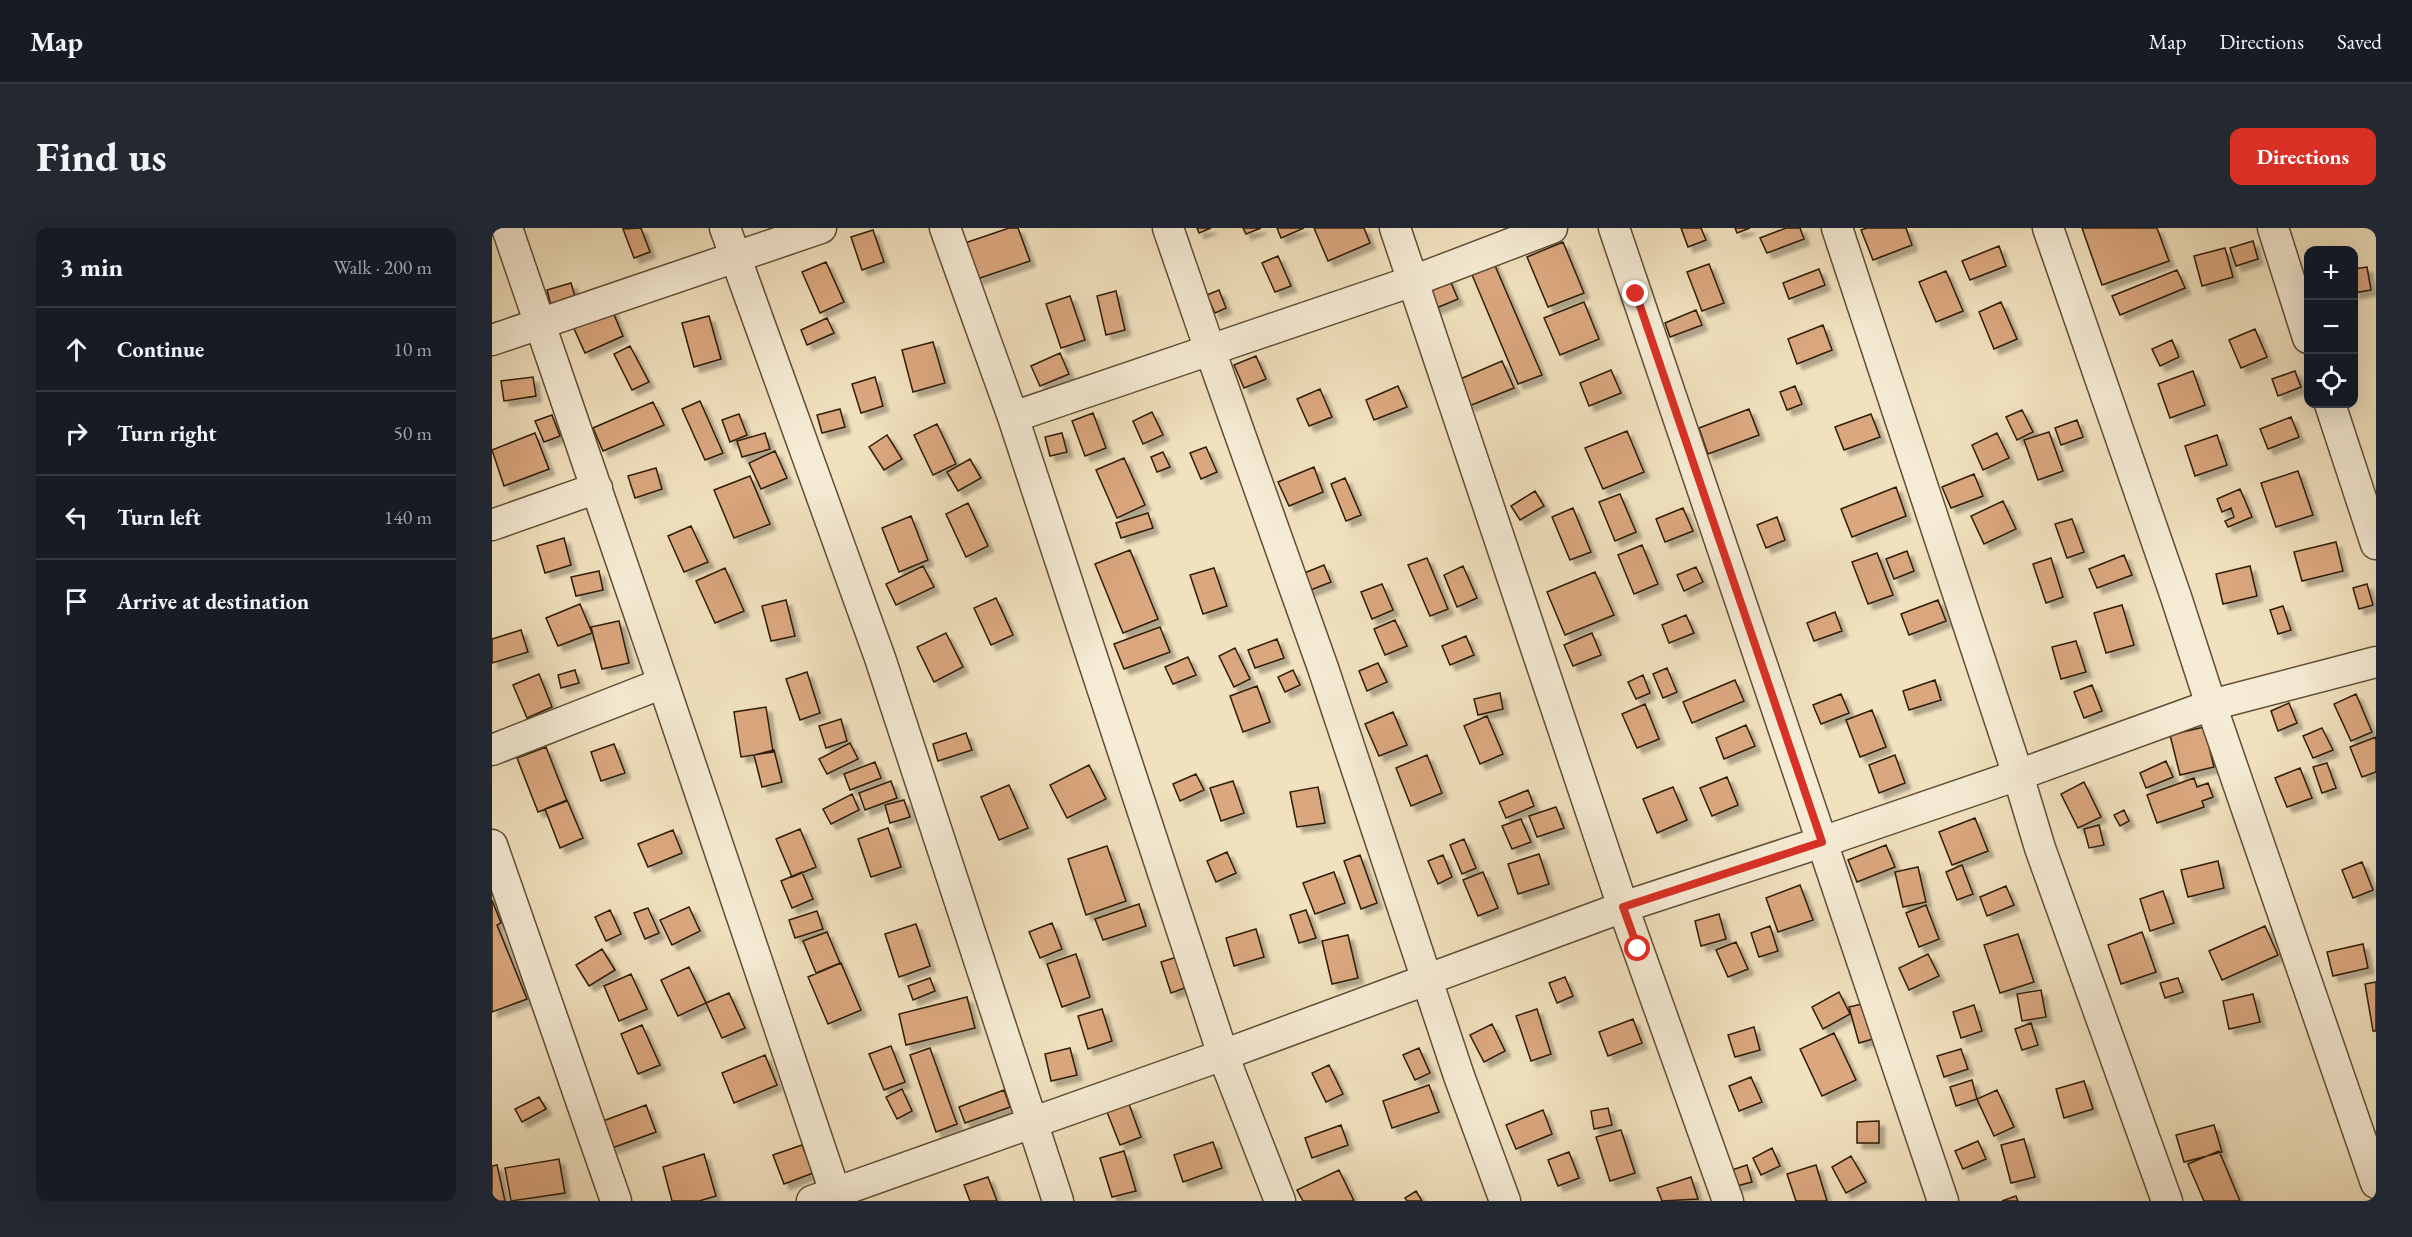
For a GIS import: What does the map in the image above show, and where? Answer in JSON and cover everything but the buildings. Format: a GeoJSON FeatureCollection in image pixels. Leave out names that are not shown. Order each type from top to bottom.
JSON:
{"type":"FeatureCollection","features":[{"type":"Feature","properties":{"kind":"street"},"geometry":{"type":"LineString","coordinates":[[507,228],[663,682],[828,1198],[1623,907],[2018,775],[2211,705],[2376,662]]}},
{"type":"Feature","properties":{"kind":"street"},"geometry":{"type":"LineString","coordinates":[[725,228],[880,658],[1058,1201]]}},
{"type":"Feature","properties":{"kind":"street"},"geometry":{"type":"LineString","coordinates":[[492,340],[821,228]]}},
{"type":"Feature","properties":{"kind":"street"},"geometry":{"type":"LineString","coordinates":[[945,228],[1013,417],[1223,1055],[1280,1201]]}},
{"type":"Feature","properties":{"kind":"street"},"geometry":{"type":"LineString","coordinates":[[1168,228],[1323,668],[1427,980],[1505,1201]]}},
{"type":"Feature","properties":{"kind":"street"},"geometry":{"type":"LineString","coordinates":[[1395,228],[1623,907],[1728,1201]]}},
{"type":"Feature","properties":{"kind":"street"},"geometry":{"type":"LineString","coordinates":[[1013,417],[1413,281],[1552,228]]}},
{"type":"Feature","properties":{"kind":"street"},"geometry":{"type":"LineString","coordinates":[[1614,228],[1943,1201]]}},
{"type":"Feature","properties":{"kind":"street"},"geometry":{"type":"LineString","coordinates":[[1837,228],[2018,775],[2040,848],[2167,1201]]}},
{"type":"Feature","properties":{"kind":"street"},"geometry":{"type":"LineString","coordinates":[[2048,228],[2376,1183]]}},
{"type":"Feature","properties":{"kind":"street"},"geometry":{"type":"LineString","coordinates":[[2273,228],[2304,325]]}},
{"type":"Feature","properties":{"kind":"street"},"geometry":{"type":"LineString","coordinates":[[2331,408],[2376,544]]}},
{"type":"Feature","properties":{"kind":"street"},"geometry":{"type":"LineString","coordinates":[[492,525],[597,488]]}},
{"type":"Feature","properties":{"kind":"street"},"geometry":{"type":"LineString","coordinates":[[492,750],[663,682]]}},
{"type":"Feature","properties":{"kind":"street"},"geometry":{"type":"LineString","coordinates":[[492,845],[616,1201]]}},
{"type":"Feature","properties":{"kind":"route"},"geometry":{"type":"LineString","coordinates":[[1636,294],[1822,842],[1623,907],[1638,949]]}}]}
